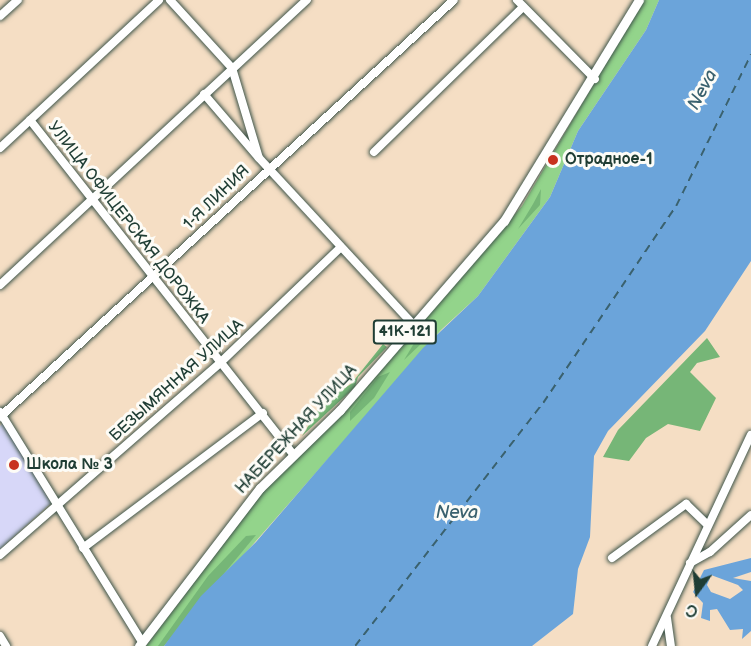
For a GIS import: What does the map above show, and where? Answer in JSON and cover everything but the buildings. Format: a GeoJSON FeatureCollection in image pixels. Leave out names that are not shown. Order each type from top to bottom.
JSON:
{"type":"FeatureCollection","features":[{"type":"Feature","properties":{"kind":"main road","name":"НАБЕРЕЖНАЯ УЛИЦА"},"geometry":{"type":"LineString","coordinates":[[141,644],[247,505],[340,410],[412,323],[504,221],[595,79],[639,0]]}},
{"type":"Feature","properties":{"kind":"street"},"geometry":{"type":"LineString","coordinates":[[0,16],[18,0]]}},
{"type":"Feature","properties":{"kind":"street"},"geometry":{"type":"LineString","coordinates":[[0,148],[159,0]]}},
{"type":"Feature","properties":{"kind":"street"},"geometry":{"type":"LineString","coordinates":[[170,0],[232,68],[259,158]]}},
{"type":"Feature","properties":{"kind":"street"},"geometry":{"type":"LineString","coordinates":[[0,285],[307,0]]}},
{"type":"Feature","properties":{"kind":"street","name":"1-Я ЛИНИЯ"},"geometry":{"type":"LineString","coordinates":[[1,415],[153,278],[268,168],[453,0]]}},
{"type":"Feature","properties":{"kind":"street"},"geometry":{"type":"LineString","coordinates":[[517,0],[595,79]]}},
{"type":"Feature","properties":{"kind":"street"},"geometry":{"type":"LineString","coordinates":[[374,152],[523,7]]}},
{"type":"Feature","properties":{"kind":"street"},"geometry":{"type":"LineString","coordinates":[[204,94],[268,168],[412,323]]}},
{"type":"Feature","properties":{"kind":"street","name":"УЛИЦА ОФИЦЕРСКАЯ ДОРОЖКА"},"geometry":{"type":"LineString","coordinates":[[30,120],[153,278],[263,412],[294,455]]}},
{"type":"Feature","properties":{"kind":"street","name":"БЕЗЫМЯННАЯ УЛИЦА"},"geometry":{"type":"LineString","coordinates":[[0,555],[221,362],[341,247]]}},
{"type":"Feature","properties":{"kind":"street"},"geometry":{"type":"LineString","coordinates":[[83,548],[263,412]]}},
{"type":"Feature","properties":{"kind":"street"},"geometry":{"type":"LineString","coordinates":[[1,415],[141,644]]}},
{"type":"Feature","properties":{"kind":"street"},"geometry":{"type":"LineString","coordinates":[[652,646],[751,435]]}},
{"type":"Feature","properties":{"kind":"street"},"geometry":{"type":"LineString","coordinates":[[612,558],[686,504],[708,525]]}},
{"type":"Feature","properties":{"kind":"street"},"geometry":{"type":"LineString","coordinates":[[690,563],[710,552],[751,515]]}},
{"type":"Feature","properties":{"kind":"street"},"geometry":{"type":"LineString","coordinates":[[666,614],[671,646]]}},
{"type":"Feature","properties":{"kind":"street"},"geometry":{"type":"LineString","coordinates":[[0,636],[6,646]]}},
{"type":"Feature","properties":{"kind":"shaded area","name":"Школа № 3"},"geometry":{"type":"Polygon","coordinates":[[[3,423],[51,503],[0,549],[0,426],[3,423]]]}},
{"type":"Feature","properties":{"kind":"green space"},"geometry":{"type":"Polygon","coordinates":[[[643,0],[659,0],[646,30],[578,131],[550,197],[478,296],[441,330],[164,646],[146,646],[265,489],[344,413],[522,206],[643,0]]]}},
{"type":"Feature","properties":{"kind":"green space"},"geometry":{"type":"Polygon","coordinates":[[[541,189],[540,205],[518,229],[533,204],[541,189]]]}},
{"type":"Feature","properties":{"kind":"green space"},"geometry":{"type":"Polygon","coordinates":[[[425,325],[429,325],[422,343],[404,360],[425,325]]]}},
{"type":"Feature","properties":{"kind":"green space"},"geometry":{"type":"Polygon","coordinates":[[[707,338],[720,357],[697,363],[690,372],[716,398],[700,431],[668,424],[646,438],[629,461],[603,457],[618,430],[707,338]]]}},
{"type":"Feature","properties":{"kind":"green space"},"geometry":{"type":"Polygon","coordinates":[[[383,344],[387,347],[358,377],[355,387],[302,436],[323,402],[351,384],[383,344]]]}},
{"type":"Feature","properties":{"kind":"green space"},"geometry":{"type":"Polygon","coordinates":[[[390,372],[374,398],[350,421],[350,412],[378,377],[390,372]]]}},
{"type":"Feature","properties":{"kind":"green space"},"geometry":{"type":"Polygon","coordinates":[[[256,535],[164,646],[158,646],[208,576],[246,536],[256,535]]]}},
{"type":"Feature","properties":{"kind":"water","name":"Neva"},"geometry":{"type":"Polygon","coordinates":[[[659,0],[751,0],[751,261],[705,331],[608,431],[594,456],[590,537],[578,569],[573,614],[532,646],[164,646],[201,596],[256,542],[423,348],[478,296],[550,197],[578,131],[646,30],[659,0]]]}},
{"type":"Feature","properties":{"kind":"water"},"geometry":{"type":"Polygon","coordinates":[[[751,558],[751,572],[733,578],[751,581],[751,631],[742,639],[743,629],[730,630],[717,609],[710,610],[710,621],[701,618],[703,603],[693,592],[704,570],[751,558]],[[711,575],[707,585],[711,592],[730,599],[743,590],[738,585],[711,575]]]}},
{"type":"Feature","properties":{"kind":"ferry route"},"geometry":{"type":"LineString","coordinates":[[355,646],[543,403],[676,206],[751,54]]}},
{"type":"Feature","properties":{"kind":"place","name":"Отрадное-1"},"geometry":{"type":"Point","coordinates":[553,160]}},
{"type":"Feature","properties":{"kind":"place","name":"Школа № 3"},"geometry":{"type":"Point","coordinates":[14,465]}}]}
